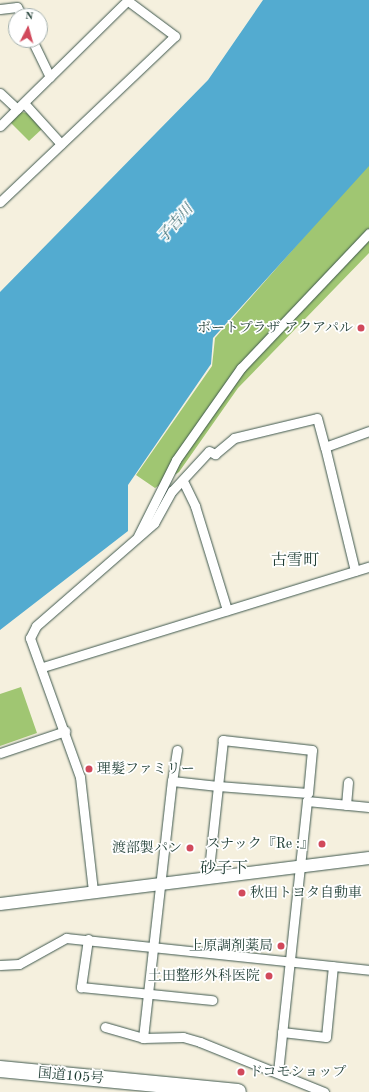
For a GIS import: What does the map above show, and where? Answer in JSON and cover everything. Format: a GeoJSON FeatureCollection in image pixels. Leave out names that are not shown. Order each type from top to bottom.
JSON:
{"type":"FeatureCollection","features":[{"type":"Feature","properties":{"kind":"highway","name":"国道105号"},"geometry":{"type":"LineString","coordinates":[[0,1069],[238,1092]]}},
{"type":"Feature","properties":{"kind":"street"},"geometry":{"type":"LineString","coordinates":[[0,126],[128,1],[175,36],[0,202]]}},
{"type":"Feature","properties":{"kind":"street"},"geometry":{"type":"LineString","coordinates":[[2,6],[18,8]]}},
{"type":"Feature","properties":{"kind":"street"},"geometry":{"type":"LineString","coordinates":[[36,48],[50,77]]}},
{"type":"Feature","properties":{"kind":"street"},"geometry":{"type":"LineString","coordinates":[[0,93],[17,109]]}},
{"type":"Feature","properties":{"kind":"street"},"geometry":{"type":"LineString","coordinates":[[24,103],[61,144]]}},
{"type":"Feature","properties":{"kind":"street"},"geometry":{"type":"LineString","coordinates":[[137,539],[176,460],[241,368],[369,234]]}},
{"type":"Feature","properties":{"kind":"street"},"geometry":{"type":"LineString","coordinates":[[93,892],[86,810],[65,731],[43,668],[30,638],[36,626],[154,523],[172,491],[183,482],[209,451],[215,454],[234,438],[317,418],[355,571]]}},
{"type":"Feature","properties":{"kind":"street"},"geometry":{"type":"LineString","coordinates":[[325,447],[369,431]]}},
{"type":"Feature","properties":{"kind":"street"},"geometry":{"type":"LineString","coordinates":[[183,482],[195,506],[227,610]]}},
{"type":"Feature","properties":{"kind":"street"},"geometry":{"type":"LineString","coordinates":[[43,668],[369,567]]}},
{"type":"Feature","properties":{"kind":"street"},"geometry":{"type":"LineString","coordinates":[[0,753],[65,731]]}},
{"type":"Feature","properties":{"kind":"street"},"geometry":{"type":"LineString","coordinates":[[172,781],[218,786],[308,793],[312,750],[223,740],[218,786],[208,878]]}},
{"type":"Feature","properties":{"kind":"street"},"geometry":{"type":"LineString","coordinates":[[143,1038],[159,882],[177,750]]}},
{"type":"Feature","properties":{"kind":"street"},"geometry":{"type":"LineString","coordinates":[[346,805],[348,782]]}},
{"type":"Feature","properties":{"kind":"street"},"geometry":{"type":"LineString","coordinates":[[278,1072],[290,961],[298,866],[307,801],[369,807]]}},
{"type":"Feature","properties":{"kind":"street"},"geometry":{"type":"LineString","coordinates":[[0,904],[159,882],[208,878],[369,858]]}},
{"type":"Feature","properties":{"kind":"street"},"geometry":{"type":"LineString","coordinates":[[0,965],[19,964],[66,938],[88,939],[369,970]]}},
{"type":"Feature","properties":{"kind":"street"},"geometry":{"type":"LineString","coordinates":[[88,939],[81,987],[212,1000]]}},
{"type":"Feature","properties":{"kind":"street"},"geometry":{"type":"LineString","coordinates":[[282,1032],[326,1037],[333,966]]}},
{"type":"Feature","properties":{"kind":"street"},"geometry":{"type":"LineString","coordinates":[[105,1027],[143,1038],[183,1037],[278,1072],[324,1092]]}},
{"type":"Feature","properties":{"kind":"green space"},"geometry":{"type":"Polygon","coordinates":[[[20,112],[29,113],[43,128],[29,141],[10,122],[20,112]]]}},
{"type":"Feature","properties":{"kind":"green space"},"geometry":{"type":"Polygon","coordinates":[[[369,163],[369,253],[238,388],[179,472],[155,488],[136,475],[212,366],[215,338],[369,163]]]}},
{"type":"Feature","properties":{"kind":"green space"},"geometry":{"type":"Polygon","coordinates":[[[21,687],[37,733],[0,746],[0,694],[21,687]]]}},
{"type":"Feature","properties":{"kind":"water","name":"子吉川"},"geometry":{"type":"Polygon","coordinates":[[[263,0],[369,0],[369,166],[213,338],[211,364],[128,485],[128,531],[0,630],[0,292],[208,80],[263,0]]]}},
{"type":"Feature","properties":{"kind":"place","name":"ボートプラザ アクアパル"},"geometry":{"type":"Point","coordinates":[361,328]}},
{"type":"Feature","properties":{"kind":"place","name":"理髪ファミリー"},"geometry":{"type":"Point","coordinates":[89,769]}},
{"type":"Feature","properties":{"kind":"place","name":"スナック『Re :』"},"geometry":{"type":"Point","coordinates":[322,844]}},
{"type":"Feature","properties":{"kind":"place","name":"渡部製パン"},"geometry":{"type":"Point","coordinates":[190,848]}},
{"type":"Feature","properties":{"kind":"place","name":"秋田トヨタ自動車"},"geometry":{"type":"Point","coordinates":[242,893]}},
{"type":"Feature","properties":{"kind":"place","name":"上原調剤薬局"},"geometry":{"type":"Point","coordinates":[281,946]}},
{"type":"Feature","properties":{"kind":"place","name":"土田整形外科医院"},"geometry":{"type":"Point","coordinates":[269,976]}},
{"type":"Feature","properties":{"kind":"place","name":"ドコモショップ"},"geometry":{"type":"Point","coordinates":[241,1072]}},
{"type":"Feature","properties":{"kind":"district","name":"古雪町"},"geometry":{"type":"Point","coordinates":[295,561]}},
{"type":"Feature","properties":{"kind":"district","name":"砂子下"},"geometry":{"type":"Point","coordinates":[224,869]}}]}
